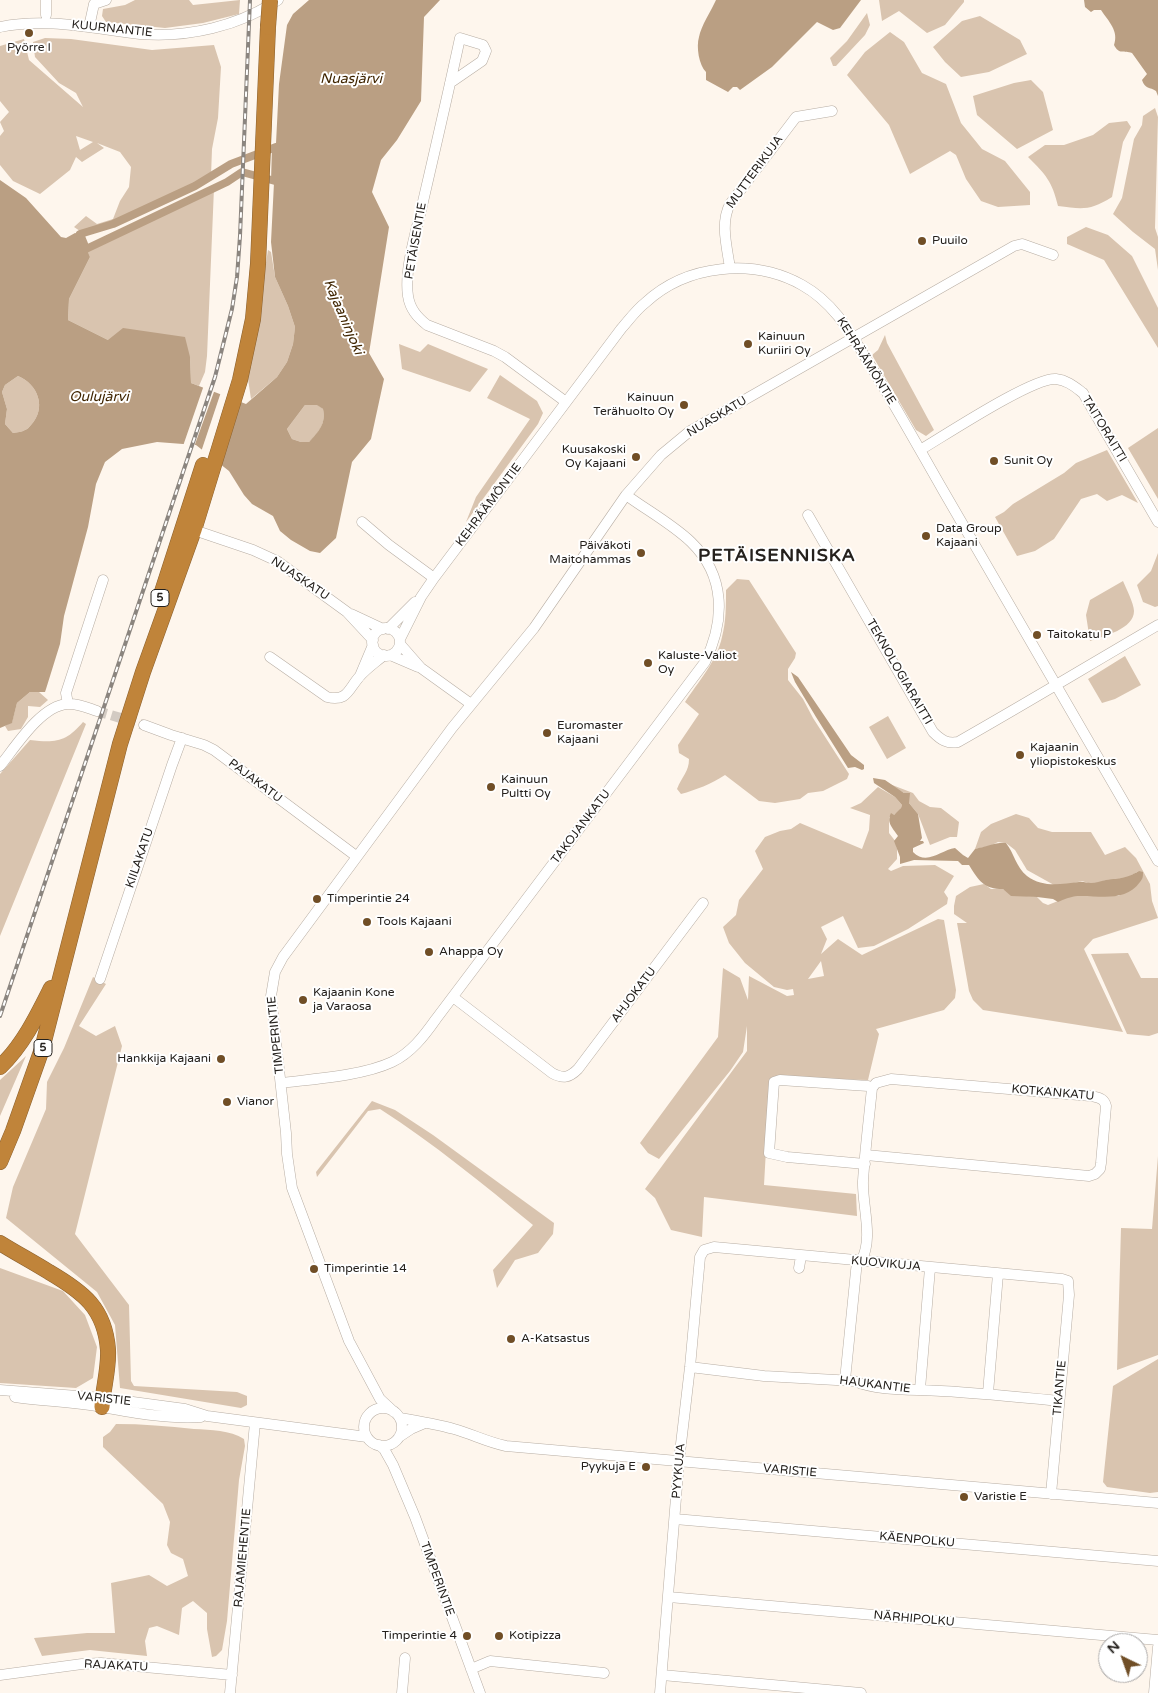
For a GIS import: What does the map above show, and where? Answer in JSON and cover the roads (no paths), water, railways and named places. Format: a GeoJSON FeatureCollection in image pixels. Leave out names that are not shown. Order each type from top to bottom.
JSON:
{"type":"FeatureCollection","features":[{"type":"Feature","properties":{"kind":"highway","name":"5"},"geometry":{"type":"LineString","coordinates":[[0,1162],[42,1049],[120,744],[143,672],[152,627],[188,528],[236,379],[258,264],[270,0]]}},
{"type":"Feature","properties":{"kind":"highway"},"geometry":{"type":"LineString","coordinates":[[0,1067],[33,1025],[64,962]]}},
{"type":"Feature","properties":{"kind":"highway"},"geometry":{"type":"LineString","coordinates":[[4,1244],[80,1292],[92,1304],[100,1316],[105,1328],[108,1351],[102,1402]]}},
{"type":"Feature","properties":{"kind":"street"},"geometry":{"type":"LineString","coordinates":[[46,0],[46,15]]}},
{"type":"Feature","properties":{"kind":"street"},"geometry":{"type":"LineString","coordinates":[[89,27],[94,4],[106,0]]}},
{"type":"Feature","properties":{"kind":"street","name":"KUURNANTIE"},"geometry":{"type":"LineString","coordinates":[[0,27],[47,23],[143,34],[188,32],[214,28],[239,20],[260,12],[278,0]]}},
{"type":"Feature","properties":{"kind":"street","name":"PETÄISENTIE"},"geometry":{"type":"LineString","coordinates":[[450,83],[482,61],[486,50],[483,44],[460,38],[411,254],[408,298],[412,309],[419,319],[505,357],[566,402]]}},
{"type":"Feature","properties":{"kind":"street","name":"MUTTERIKUJA"},"geometry":{"type":"LineString","coordinates":[[730,268],[724,226],[726,212],[730,204],[796,117],[832,111]]}},
{"type":"Feature","properties":{"kind":"street","name":"NUASKATU"},"geometry":{"type":"LineString","coordinates":[[471,704],[534,628],[626,495],[661,455],[690,431],[1014,246],[1022,244],[1053,255]]}},
{"type":"Feature","properties":{"kind":"street","name":"KEHRÄÄMÖNTIE"},"geometry":{"type":"LineString","coordinates":[[400,641],[421,596],[621,329],[644,303],[668,286],[692,275],[730,268],[752,268],[782,276],[822,298],[845,323],[1158,861]]}},
{"type":"Feature","properties":{"kind":"street","name":"TAITORAITTI"},"geometry":{"type":"LineString","coordinates":[[920,450],[1022,390],[1043,381],[1056,379],[1069,383],[1083,393],[1158,522]]}},
{"type":"Feature","properties":{"kind":"street","name":"TAKOJANKATU"},"geometry":{"type":"LineString","coordinates":[[280,1083],[376,1068],[391,1062],[415,1046],[705,662],[714,643],[719,621],[716,586],[707,562],[682,534],[626,495]]}},
{"type":"Feature","properties":{"kind":"street","name":"TEKNOLOGIARAITTI"},"geometry":{"type":"LineString","coordinates":[[808,515],[933,732],[939,739],[946,742],[958,742],[1057,685]]}},
{"type":"Feature","properties":{"kind":"street"},"geometry":{"type":"LineString","coordinates":[[362,522],[389,545],[434,578]]}},
{"type":"Feature","properties":{"kind":"street","name":"NUASKATU"},"geometry":{"type":"LineString","coordinates":[[188,528],[253,550],[277,561],[347,612],[386,629]]}},
{"type":"Feature","properties":{"kind":"street"},"geometry":{"type":"LineString","coordinates":[[68,704],[66,693],[104,580]]}},
{"type":"Feature","properties":{"kind":"street","name":"KEHRÄÄMÖNTIE"},"geometry":{"type":"LineString","coordinates":[[386,629],[421,596]]}},
{"type":"Feature","properties":{"kind":"street","name":"NUASKATU"},"geometry":{"type":"LineString","coordinates":[[347,612],[373,643]]}},
{"type":"Feature","properties":{"kind":"street"},"geometry":{"type":"LineString","coordinates":[[1057,685],[1065,678],[1158,625]]}},
{"type":"Feature","properties":{"kind":"street"},"geometry":{"type":"LineString","coordinates":[[270,657],[327,697],[336,699],[345,696],[359,677],[376,633],[386,629],[396,632],[400,641],[421,668]]}},
{"type":"Feature","properties":{"kind":"street"},"geometry":{"type":"LineString","coordinates":[[359,677],[387,655],[396,651],[400,641]]}},
{"type":"Feature","properties":{"kind":"street"},"geometry":{"type":"LineString","coordinates":[[373,643],[377,652],[421,668],[471,704]]}},
{"type":"Feature","properties":{"kind":"street"},"geometry":{"type":"LineString","coordinates":[[0,766],[36,721],[46,712],[57,706],[68,704],[78,704],[97,711]]}},
{"type":"Feature","properties":{"kind":"street","name":"TIMPERINTIE"},"geometry":{"type":"LineString","coordinates":[[397,1415],[380,1399],[349,1341],[292,1188],[271,996],[275,972],[283,957],[356,856],[471,704]]}},
{"type":"Feature","properties":{"kind":"street","name":"PAJAKATU"},"geometry":{"type":"LineString","coordinates":[[144,725],[204,744],[214,750],[356,856]]}},
{"type":"Feature","properties":{"kind":"street","name":"KIILAKATU"},"geometry":{"type":"LineString","coordinates":[[100,979],[182,738]]}},
{"type":"Feature","properties":{"kind":"street","name":"AHJOKATU"},"geometry":{"type":"LineString","coordinates":[[453,997],[552,1074],[564,1078],[578,1069],[703,903]]}},
{"type":"Feature","properties":{"kind":"street","name":"KOTKANKATU"},"geometry":{"type":"LineString","coordinates":[[865,1160],[1089,1176],[1095,1174],[1100,1169],[1101,1163],[1106,1106],[1105,1101],[1101,1098],[891,1079],[874,1085]]}},
{"type":"Feature","properties":{"kind":"street"},"geometry":{"type":"LineString","coordinates":[[845,1380],[859,1261],[866,1254],[863,1182],[874,1085],[780,1080],[774,1082],[769,1153],[787,1157],[865,1160]]}},
{"type":"Feature","properties":{"kind":"street","name":"KUOVIKUJA"},"geometry":{"type":"LineString","coordinates":[[704,1250],[714,1248],[1068,1281]]}},
{"type":"Feature","properties":{"kind":"street","name":"PYYKUJA"},"geometry":{"type":"LineString","coordinates":[[660,1693],[700,1257],[704,1250]]}},
{"type":"Feature","properties":{"kind":"street"},"geometry":{"type":"LineString","coordinates":[[799,1268],[801,1256]]}},
{"type":"Feature","properties":{"kind":"street"},"geometry":{"type":"LineString","coordinates":[[920,1390],[930,1268]]}},
{"type":"Feature","properties":{"kind":"street"},"geometry":{"type":"LineString","coordinates":[[988,1394],[998,1274]]}},
{"type":"Feature","properties":{"kind":"street","name":"TIKANTIE"},"geometry":{"type":"LineString","coordinates":[[1051,1494],[1070,1295],[1068,1281]]}},
{"type":"Feature","properties":{"kind":"street","name":"HAUKANTIE"},"geometry":{"type":"LineString","coordinates":[[690,1367],[764,1376],[845,1380],[864,1385],[1059,1401]]}},
{"type":"Feature","properties":{"kind":"street","name":"TIMPERINTIE"},"geometry":{"type":"LineString","coordinates":[[371,1385],[372,1412]]}},
{"type":"Feature","properties":{"kind":"street","name":"VARISTIE"},"geometry":{"type":"LineString","coordinates":[[0,1390],[102,1402],[121,1411],[181,1418],[208,1416],[367,1437]]}},
{"type":"Feature","properties":{"kind":"street","name":"VARISTIE"},"geometry":{"type":"LineString","coordinates":[[0,1396],[102,1402]]}},
{"type":"Feature","properties":{"kind":"street"},"geometry":{"type":"LineString","coordinates":[[338,1432],[365,1422],[372,1412],[383,1408],[397,1415],[402,1426],[397,1439],[393,1465]]}},
{"type":"Feature","properties":{"kind":"street","name":"VARISTIE"},"geometry":{"type":"LineString","coordinates":[[397,1415],[456,1430],[506,1446],[1158,1503]]}},
{"type":"Feature","properties":{"kind":"street"},"geometry":{"type":"LineString","coordinates":[[365,1422],[367,1437],[374,1443],[385,1446],[411,1429],[425,1423]]}},
{"type":"Feature","properties":{"kind":"street","name":"RAJAMIEHENTIE"},"geometry":{"type":"LineString","coordinates":[[230,1693],[254,1423]]}},
{"type":"Feature","properties":{"kind":"street","name":"TIMPERINTIE"},"geometry":{"type":"LineString","coordinates":[[379,1445],[384,1449],[393,1465],[415,1517],[480,1693]]}},
{"type":"Feature","properties":{"kind":"street","name":"KÄENPOLKU"},"geometry":{"type":"LineString","coordinates":[[675,1519],[1158,1561]]}},
{"type":"Feature","properties":{"kind":"street","name":"NÄRHIPOLKU"},"geometry":{"type":"LineString","coordinates":[[669,1597],[1158,1640]]}},
{"type":"Feature","properties":{"kind":"street"},"geometry":{"type":"LineString","coordinates":[[1154,1693],[1158,1647]]}},
{"type":"Feature","properties":{"kind":"street"},"geometry":{"type":"LineString","coordinates":[[402,1693],[405,1658]]}},
{"type":"Feature","properties":{"kind":"street"},"geometry":{"type":"LineString","coordinates":[[471,1669],[490,1661],[604,1672]]}},
{"type":"Feature","properties":{"kind":"street","name":"RAJAKATU"},"geometry":{"type":"LineString","coordinates":[[0,1674],[101,1663],[232,1674]]}},
{"type":"Feature","properties":{"kind":"street"},"geometry":{"type":"LineString","coordinates":[[662,1675],[862,1693]]}},
{"type":"Feature","properties":{"kind":"water"},"geometry":{"type":"Polygon","coordinates":[[[309,0],[440,0],[424,17],[421,101],[397,140],[381,160],[372,192],[389,227],[369,353],[384,379],[371,439],[352,462],[336,538],[320,553],[310,551],[291,540],[280,531],[273,516],[252,504],[229,471],[196,445],[157,442],[122,449],[105,462],[96,484],[88,527],[64,616],[60,644],[45,692],[30,692],[17,703],[12,723],[0,728],[0,180],[26,198],[61,237],[66,238],[75,233],[80,234],[90,257],[69,299],[68,320],[108,340],[123,328],[185,337],[190,357],[191,383],[246,404],[277,377],[287,362],[293,344],[295,327],[275,277],[271,242],[279,84],[287,25],[293,14],[309,0]],[[18,376],[5,385],[2,392],[7,409],[5,424],[13,433],[27,429],[39,411],[38,397],[35,391],[31,385],[18,376]],[[305,405],[287,429],[292,439],[309,442],[321,427],[324,414],[323,409],[317,405],[305,405]]]}},
{"type":"Feature","properties":{"kind":"water"},"geometry":{"type":"Polygon","coordinates":[[[716,0],[861,0],[840,28],[833,30],[817,22],[772,67],[740,90],[737,87],[733,87],[728,92],[706,80],[706,72],[698,51],[700,33],[716,0]]]}},
{"type":"Feature","properties":{"kind":"water"},"geometry":{"type":"Polygon","coordinates":[[[1084,0],[1158,0],[1158,96],[1156,91],[1143,83],[1142,80],[1147,74],[1132,53],[1120,51],[1114,45],[1114,31],[1101,10],[1091,12],[1085,7],[1084,0]]]}},
{"type":"Feature","properties":{"kind":"water"},"geometry":{"type":"Polygon","coordinates":[[[791,672],[798,677],[851,755],[864,765],[864,769],[848,768],[795,682],[791,672]]]}},
{"type":"Feature","properties":{"kind":"water"},"geometry":{"type":"Polygon","coordinates":[[[873,778],[885,780],[904,793],[910,793],[909,803],[918,814],[922,838],[920,841],[924,843],[913,848],[913,852],[918,856],[924,858],[934,856],[955,848],[968,858],[975,849],[1006,843],[1023,872],[1033,880],[1046,884],[1093,883],[1123,878],[1139,871],[1143,872],[1142,878],[1134,889],[1127,893],[1103,897],[1077,896],[1058,902],[1053,899],[1011,896],[1003,889],[991,888],[979,880],[969,865],[962,865],[958,861],[914,860],[900,864],[900,857],[894,841],[898,836],[889,820],[891,813],[894,815],[902,805],[895,797],[874,783],[873,778]]]}},
{"type":"Feature","properties":{"kind":"waterway"},"geometry":{"type":"LineString","coordinates":[[276,147],[275,181],[242,172],[227,182],[86,249],[80,234],[113,224],[195,186],[231,164],[276,147]]}},
{"type":"Feature","properties":{"kind":"tunnel"},"geometry":{"type":"LineString","coordinates":[[97,711],[144,725]]}},
{"type":"Feature","properties":{"kind":"railway"},"geometry":{"type":"LineString","coordinates":[[0,1016],[215,377],[232,309],[240,236],[250,0]]}},
{"type":"Feature","properties":{"kind":"place","name":"Pyörre I"},"geometry":{"type":"Point","coordinates":[29,33]}},
{"type":"Feature","properties":{"kind":"place","name":"Puuilo"},"geometry":{"type":"Point","coordinates":[922,241]}},
{"type":"Feature","properties":{"kind":"place","name":"Kainuun Kuriiri Oy"},"geometry":{"type":"Point","coordinates":[748,344]}},
{"type":"Feature","properties":{"kind":"place","name":"Kainuun Terähuolto Oy"},"geometry":{"type":"Point","coordinates":[684,405]}},
{"type":"Feature","properties":{"kind":"place","name":"Kuusakoski Oy Kajaani"},"geometry":{"type":"Point","coordinates":[636,457]}},
{"type":"Feature","properties":{"kind":"place","name":"Sunit Oy"},"geometry":{"type":"Point","coordinates":[994,461]}},
{"type":"Feature","properties":{"kind":"place","name":"Data Group Kajaani"},"geometry":{"type":"Point","coordinates":[926,536]}},
{"type":"Feature","properties":{"kind":"place","name":"Päiväkoti Maitohammas"},"geometry":{"type":"Point","coordinates":[641,553]}},
{"type":"Feature","properties":{"kind":"place","name":"Taitokatu P"},"geometry":{"type":"Point","coordinates":[1037,635]}},
{"type":"Feature","properties":{"kind":"place","name":"Kaluste-Valiot Oy"},"geometry":{"type":"Point","coordinates":[648,663]}},
{"type":"Feature","properties":{"kind":"place","name":"Euromaster Kajaani"},"geometry":{"type":"Point","coordinates":[547,733]}},
{"type":"Feature","properties":{"kind":"place","name":"Kajaanin yliopistokeskus"},"geometry":{"type":"Point","coordinates":[1020,755]}},
{"type":"Feature","properties":{"kind":"place","name":"Kainuun Pultti Oy"},"geometry":{"type":"Point","coordinates":[491,787]}},
{"type":"Feature","properties":{"kind":"place","name":"Timperintie 24"},"geometry":{"type":"Point","coordinates":[317,899]}},
{"type":"Feature","properties":{"kind":"place","name":"Tools Kajaani"},"geometry":{"type":"Point","coordinates":[367,922]}},
{"type":"Feature","properties":{"kind":"place","name":"Ahappa Oy"},"geometry":{"type":"Point","coordinates":[429,952]}},
{"type":"Feature","properties":{"kind":"place","name":"Kajaanin Kone ja Varaosa"},"geometry":{"type":"Point","coordinates":[303,1000]}},
{"type":"Feature","properties":{"kind":"place","name":"Hankkija Kajaani"},"geometry":{"type":"Point","coordinates":[221,1059]}},
{"type":"Feature","properties":{"kind":"place","name":"Vianor"},"geometry":{"type":"Point","coordinates":[227,1102]}},
{"type":"Feature","properties":{"kind":"place","name":"Timperintie 14"},"geometry":{"type":"Point","coordinates":[314,1269]}},
{"type":"Feature","properties":{"kind":"place","name":"A-Katsastus"},"geometry":{"type":"Point","coordinates":[511,1339]}},
{"type":"Feature","properties":{"kind":"place","name":"Pyykuja E"},"geometry":{"type":"Point","coordinates":[646,1467]}},
{"type":"Feature","properties":{"kind":"place","name":"Varistie E"},"geometry":{"type":"Point","coordinates":[964,1497]}},
{"type":"Feature","properties":{"kind":"place","name":"Timperintie 4"},"geometry":{"type":"Point","coordinates":[467,1636]}},
{"type":"Feature","properties":{"kind":"place","name":"Kotipizza"},"geometry":{"type":"Point","coordinates":[499,1636]}},
{"type":"Feature","properties":{"kind":"district","name":"PETÄISENNISKA"},"geometry":{"type":"Point","coordinates":[777,556]}},
{"type":"Feature","properties":{"kind":"water label","name":"Nuasjärvi"},"geometry":{"type":"Point","coordinates":[351,79]}},
{"type":"Feature","properties":{"kind":"water label","name":"Kajaaninjoki"},"geometry":{"type":"Point","coordinates":[343,317]}},
{"type":"Feature","properties":{"kind":"water label","name":"Oulujärvi"},"geometry":{"type":"Point","coordinates":[99,397]}}]}
